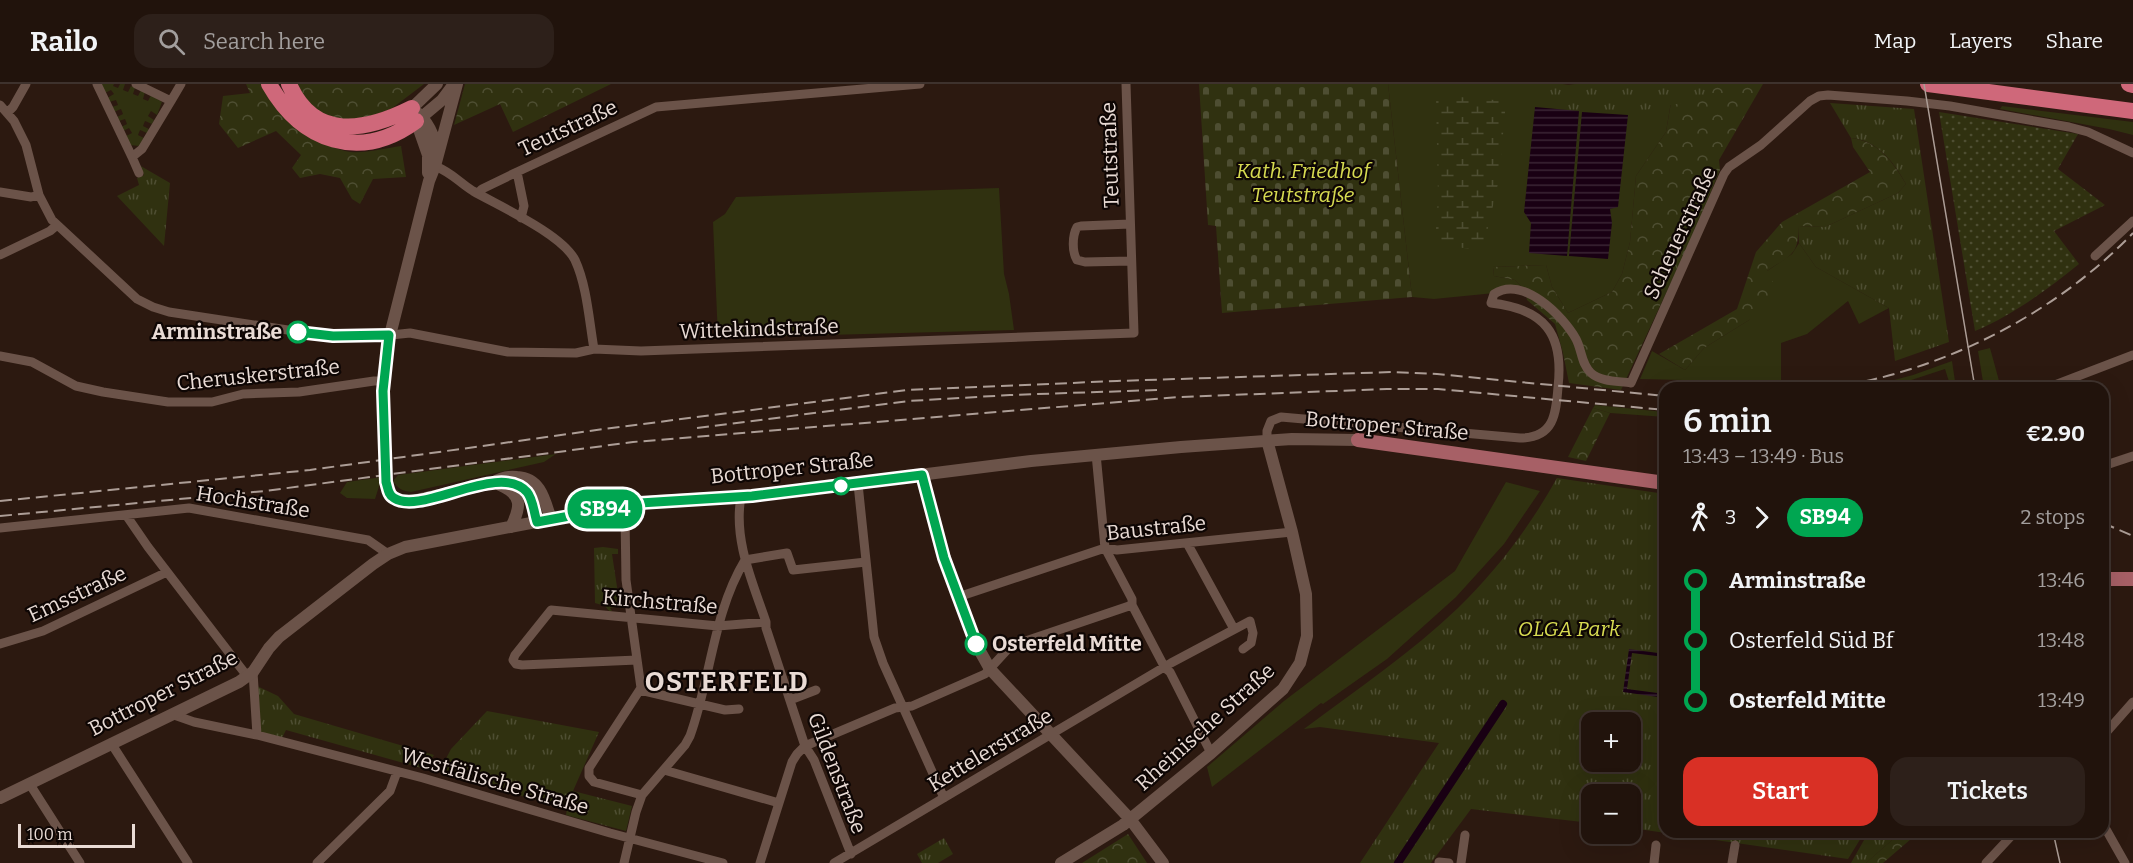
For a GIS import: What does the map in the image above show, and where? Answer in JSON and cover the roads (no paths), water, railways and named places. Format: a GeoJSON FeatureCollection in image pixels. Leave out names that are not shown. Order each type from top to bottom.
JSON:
{"type":"FeatureCollection","features":[{"type":"Feature","properties":{"kind":"highway"},"geometry":{"type":"LineString","coordinates":[[269,84],[281,103],[297,119],[321,136],[339,142],[357,144],[378,140],[404,130],[416,115]]}},
{"type":"Feature","properties":{"kind":"highway"},"geometry":{"type":"LineString","coordinates":[[289,84],[297,99],[308,112],[338,127],[352,128],[416,115]]}},
{"type":"Feature","properties":{"kind":"highway"},"geometry":{"type":"LineString","coordinates":[[1928,84],[2133,111]]}},
{"type":"Feature","properties":{"kind":"main road"},"geometry":{"type":"LineString","coordinates":[[429,181],[428,154],[416,115],[425,97],[437,84]]}},
{"type":"Feature","properties":{"kind":"main road"},"geometry":{"type":"LineString","coordinates":[[416,115],[442,99],[456,84]]}},
{"type":"Feature","properties":{"kind":"main road"},"geometry":{"type":"LineString","coordinates":[[388,341],[456,84]]}},
{"type":"Feature","properties":{"kind":"main road"},"geometry":{"type":"LineString","coordinates":[[416,115],[432,133],[436,143],[436,161]]}},
{"type":"Feature","properties":{"kind":"main road","name":"Bottroper Straße"},"geometry":{"type":"LineString","coordinates":[[0,798],[229,688],[250,674],[279,637],[388,554],[424,542],[621,506],[663,501],[741,497],[858,484],[1031,460],[1267,440],[1313,438],[1358,440],[1659,482]]}},
{"type":"Feature","properties":{"kind":"main road","name":"Rheinische Straße"},"geometry":{"type":"LineString","coordinates":[[1061,863],[1130,819],[1211,753],[1283,689],[1294,674],[1302,657],[1307,636],[1307,609],[1292,532],[1267,440]]}},
{"type":"Feature","properties":{"kind":"main road"},"geometry":{"type":"LineString","coordinates":[[922,475],[944,558],[976,644],[990,669],[1130,819],[1163,863]]}},
{"type":"Feature","properties":{"kind":"main road"},"geometry":{"type":"LineString","coordinates":[[386,482],[391,496],[407,502],[493,483],[510,477],[519,477],[533,482],[542,492],[551,520]]}},
{"type":"Feature","properties":{"kind":"main road"},"geometry":{"type":"LineString","coordinates":[[493,483],[511,483],[525,490],[530,497],[537,522]]}},
{"type":"Feature","properties":{"kind":"main road"},"geometry":{"type":"LineString","coordinates":[[493,483],[512,492],[519,504],[518,514],[511,527]]}},
{"type":"Feature","properties":{"kind":"main road"},"geometry":{"type":"LineString","coordinates":[[2109,579],[2133,579]]}},
{"type":"Feature","properties":{"kind":"street"},"geometry":{"type":"LineString","coordinates":[[7,113],[26,84]]}},
{"type":"Feature","properties":{"kind":"street"},"geometry":{"type":"LineString","coordinates":[[98,84],[139,173]]}},
{"type":"Feature","properties":{"kind":"street"},"geometry":{"type":"LineString","coordinates":[[136,84],[171,100]]}},
{"type":"Feature","properties":{"kind":"street"},"geometry":{"type":"LineString","coordinates":[[132,158],[142,149],[181,84]]}},
{"type":"Feature","properties":{"kind":"street","name":"Teutstraße"},"geometry":{"type":"LineString","coordinates":[[478,194],[482,189],[656,107],[920,84]]}},
{"type":"Feature","properties":{"kind":"street","name":"Teutstraße"},"geometry":{"type":"LineString","coordinates":[[1126,84],[1134,333]]}},
{"type":"Feature","properties":{"kind":"street","name":"Scheuerstraße"},"geometry":{"type":"LineString","coordinates":[[1267,440],[1270,421],[1281,417],[1531,437],[1539,435],[1548,428],[1555,415],[1560,364],[1558,347],[1553,335],[1545,325],[1525,310],[1511,305],[1491,303],[1494,294],[1498,291],[1514,290],[1527,293],[1554,312],[1576,339],[1584,364],[1592,374],[1600,378],[1631,382],[1724,174],[1815,97],[1828,95],[1918,102],[2058,125],[2088,132],[2133,153]]}},
{"type":"Feature","properties":{"kind":"street"},"geometry":{"type":"LineString","coordinates":[[0,105],[26,145],[39,195],[50,217],[128,292],[153,307],[169,312],[314,334],[372,337],[388,341]]}},
{"type":"Feature","properties":{"kind":"street"},"geometry":{"type":"LineString","coordinates":[[436,161],[478,194],[562,244],[574,258],[583,290],[594,349]]}},
{"type":"Feature","properties":{"kind":"street","name":"Teutstraße"},"geometry":{"type":"LineString","coordinates":[[517,172],[524,206],[521,218]]}},
{"type":"Feature","properties":{"kind":"street"},"geometry":{"type":"LineString","coordinates":[[0,192],[31,197],[39,195]]}},
{"type":"Feature","properties":{"kind":"street"},"geometry":{"type":"LineString","coordinates":[[2095,256],[2133,221]]}},
{"type":"Feature","properties":{"kind":"street","name":"Teutstraße"},"geometry":{"type":"LineString","coordinates":[[1130,224],[1081,226],[1075,230],[1074,244],[1075,258],[1081,262],[1131,261]]}},
{"type":"Feature","properties":{"kind":"street"},"geometry":{"type":"LineString","coordinates":[[0,255],[50,231],[57,225]]}},
{"type":"Feature","properties":{"kind":"street","name":"Wittekindstraße"},"geometry":{"type":"LineString","coordinates":[[388,341],[410,333],[508,352],[576,353],[594,349],[641,351],[1134,333]]}},
{"type":"Feature","properties":{"kind":"street"},"geometry":{"type":"LineString","coordinates":[[2063,382],[2133,355]]}},
{"type":"Feature","properties":{"kind":"street","name":"Cheruskerstraße"},"geometry":{"type":"LineString","coordinates":[[0,356],[32,362],[76,386],[168,402],[212,402],[243,394],[299,392],[374,381],[384,383]]}},
{"type":"Feature","properties":{"kind":"street"},"geometry":{"type":"LineString","coordinates":[[1096,454],[1105,548],[1132,599],[1132,605],[1207,741],[1211,753]]}},
{"type":"Feature","properties":{"kind":"street"},"geometry":{"type":"LineString","coordinates":[[2109,464],[2133,456]]}},
{"type":"Feature","properties":{"kind":"street"},"geometry":{"type":"LineString","coordinates":[[858,484],[873,631],[880,655],[944,798]]}},
{"type":"Feature","properties":{"kind":"street","name":"Gildenstraße"},"geometry":{"type":"LineString","coordinates":[[741,497],[739,517],[745,560],[805,746],[814,760],[851,854]]}},
{"type":"Feature","properties":{"kind":"street"},"geometry":{"type":"LineString","coordinates":[[621,506],[625,514],[624,561],[640,690],[589,772],[594,782],[642,795]]}},
{"type":"Feature","properties":{"kind":"street","name":"Hochstraße"},"geometry":{"type":"LineString","coordinates":[[0,528],[198,509],[368,540],[388,554]]}},
{"type":"Feature","properties":{"kind":"street"},"geometry":{"type":"LineString","coordinates":[[126,515],[167,572],[250,674],[257,735]]}},
{"type":"Feature","properties":{"kind":"street","name":"Baustraße"},"geometry":{"type":"LineString","coordinates":[[958,597],[1105,548],[1117,550],[1292,532]]}},
{"type":"Feature","properties":{"kind":"street"},"geometry":{"type":"LineString","coordinates":[[1187,543],[1234,630],[1250,621],[1253,633],[1251,643],[1243,649]]}},
{"type":"Feature","properties":{"kind":"street"},"geometry":{"type":"LineString","coordinates":[[624,863],[642,795],[689,740],[718,626],[731,589],[745,560],[787,553],[793,570],[866,562]]}},
{"type":"Feature","properties":{"kind":"street","name":"Emsstraße"},"geometry":{"type":"LineString","coordinates":[[0,644],[43,631],[167,572]]}},
{"type":"Feature","properties":{"kind":"street"},"geometry":{"type":"LineString","coordinates":[[760,863],[792,762],[805,746],[985,674],[1007,650],[1017,644],[1132,605]]}},
{"type":"Feature","properties":{"kind":"street","name":"Kirchstraße"},"geometry":{"type":"LineString","coordinates":[[637,660],[518,665],[514,662],[515,655],[551,610],[718,626],[766,622]]}},
{"type":"Feature","properties":{"kind":"street","name":"Kettelerstraße"},"geometry":{"type":"LineString","coordinates":[[834,863],[1171,663],[1234,630]]}},
{"type":"Feature","properties":{"kind":"street"},"geometry":{"type":"LineString","coordinates":[[640,690],[725,710],[739,709]]}},
{"type":"Feature","properties":{"kind":"street"},"geometry":{"type":"LineString","coordinates":[[790,700],[816,690]]}},
{"type":"Feature","properties":{"kind":"street"},"geometry":{"type":"LineString","coordinates":[[2109,729],[2133,702]]}},
{"type":"Feature","properties":{"kind":"street","name":"Westfälische Straße"},"geometry":{"type":"LineString","coordinates":[[174,715],[194,722],[257,735],[397,772],[723,863]]}},
{"type":"Feature","properties":{"kind":"street"},"geometry":{"type":"LineString","coordinates":[[111,743],[188,863]]}},
{"type":"Feature","properties":{"kind":"street"},"geometry":{"type":"LineString","coordinates":[[664,770],[779,803]]}},
{"type":"Feature","properties":{"kind":"street"},"geometry":{"type":"LineString","coordinates":[[317,863],[390,791],[397,772]]}},
{"type":"Feature","properties":{"kind":"street"},"geometry":{"type":"LineString","coordinates":[[29,783],[80,863]]}},
{"type":"Feature","properties":{"kind":"street"},"geometry":{"type":"LineString","coordinates":[[1461,863],[1466,835]]}},
{"type":"Feature","properties":{"kind":"street"},"geometry":{"type":"LineString","coordinates":[[2109,835],[2125,863]]}},
{"type":"Feature","properties":{"kind":"street"},"geometry":{"type":"LineString","coordinates":[[1986,863],[2009,838]]}},
{"type":"Feature","properties":{"kind":"street"},"geometry":{"type":"LineString","coordinates":[[1654,863],[1656,845]]}},
{"type":"Feature","properties":{"kind":"street"},"geometry":{"type":"LineString","coordinates":[[1732,863],[1735,845]]}},
{"type":"Feature","properties":{"kind":"waterway"},"geometry":{"type":"LineString","coordinates":[[1398,863],[1503,704]]}},
{"type":"Feature","properties":{"kind":"tunnel"},"geometry":{"type":"LineString","coordinates":[[384,377],[387,347]]}},
{"type":"Feature","properties":{"kind":"tunnel"},"geometry":{"type":"LineString","coordinates":[[383,391],[386,482]]}},
{"type":"Feature","properties":{"kind":"tram line"},"geometry":{"type":"LineString","coordinates":[[1924,84],[1974,382]]}},
{"type":"Feature","properties":{"kind":"tram line"},"geometry":{"type":"LineString","coordinates":[[2054,838],[2060,863]]}},
{"type":"Feature","properties":{"kind":"railway"},"geometry":{"type":"LineString","coordinates":[[1862,382],[1913,368],[1994,335],[2032,314],[2068,289],[2102,263],[2133,233]]}},
{"type":"Feature","properties":{"kind":"railway"},"geometry":{"type":"LineString","coordinates":[[0,501],[310,470],[907,390],[1392,372],[1437,374],[1659,395]]}},
{"type":"Feature","properties":{"kind":"railway"},"geometry":{"type":"LineString","coordinates":[[0,516],[265,491],[633,442],[1179,397],[1438,389],[1659,409]]}},
{"type":"Feature","properties":{"kind":"railway"},"geometry":{"type":"LineString","coordinates":[[697,428],[909,401],[1157,390]]}},
{"type":"Feature","properties":{"kind":"railway"},"geometry":{"type":"LineString","coordinates":[[2109,526],[2133,536]]}},
{"type":"Feature","properties":{"kind":"place","name":"Arminstraße"},"geometry":{"type":"Point","coordinates":[298,332]}},
{"type":"Feature","properties":{"kind":"place","name":"Osterfeld Mitte"},"geometry":{"type":"Point","coordinates":[976,644]}},
{"type":"Feature","properties":{"kind":"district","name":"OSTERFELD"},"geometry":{"type":"Point","coordinates":[727,682]}},
{"type":"Feature","properties":{"kind":"park label","name":"Kath. Friedhof Teutstraße"},"geometry":{"type":"Point","coordinates":[1303,183]}},
{"type":"Feature","properties":{"kind":"park label","name":"OLGA Park"},"geometry":{"type":"Point","coordinates":[1569,629]}}]}
